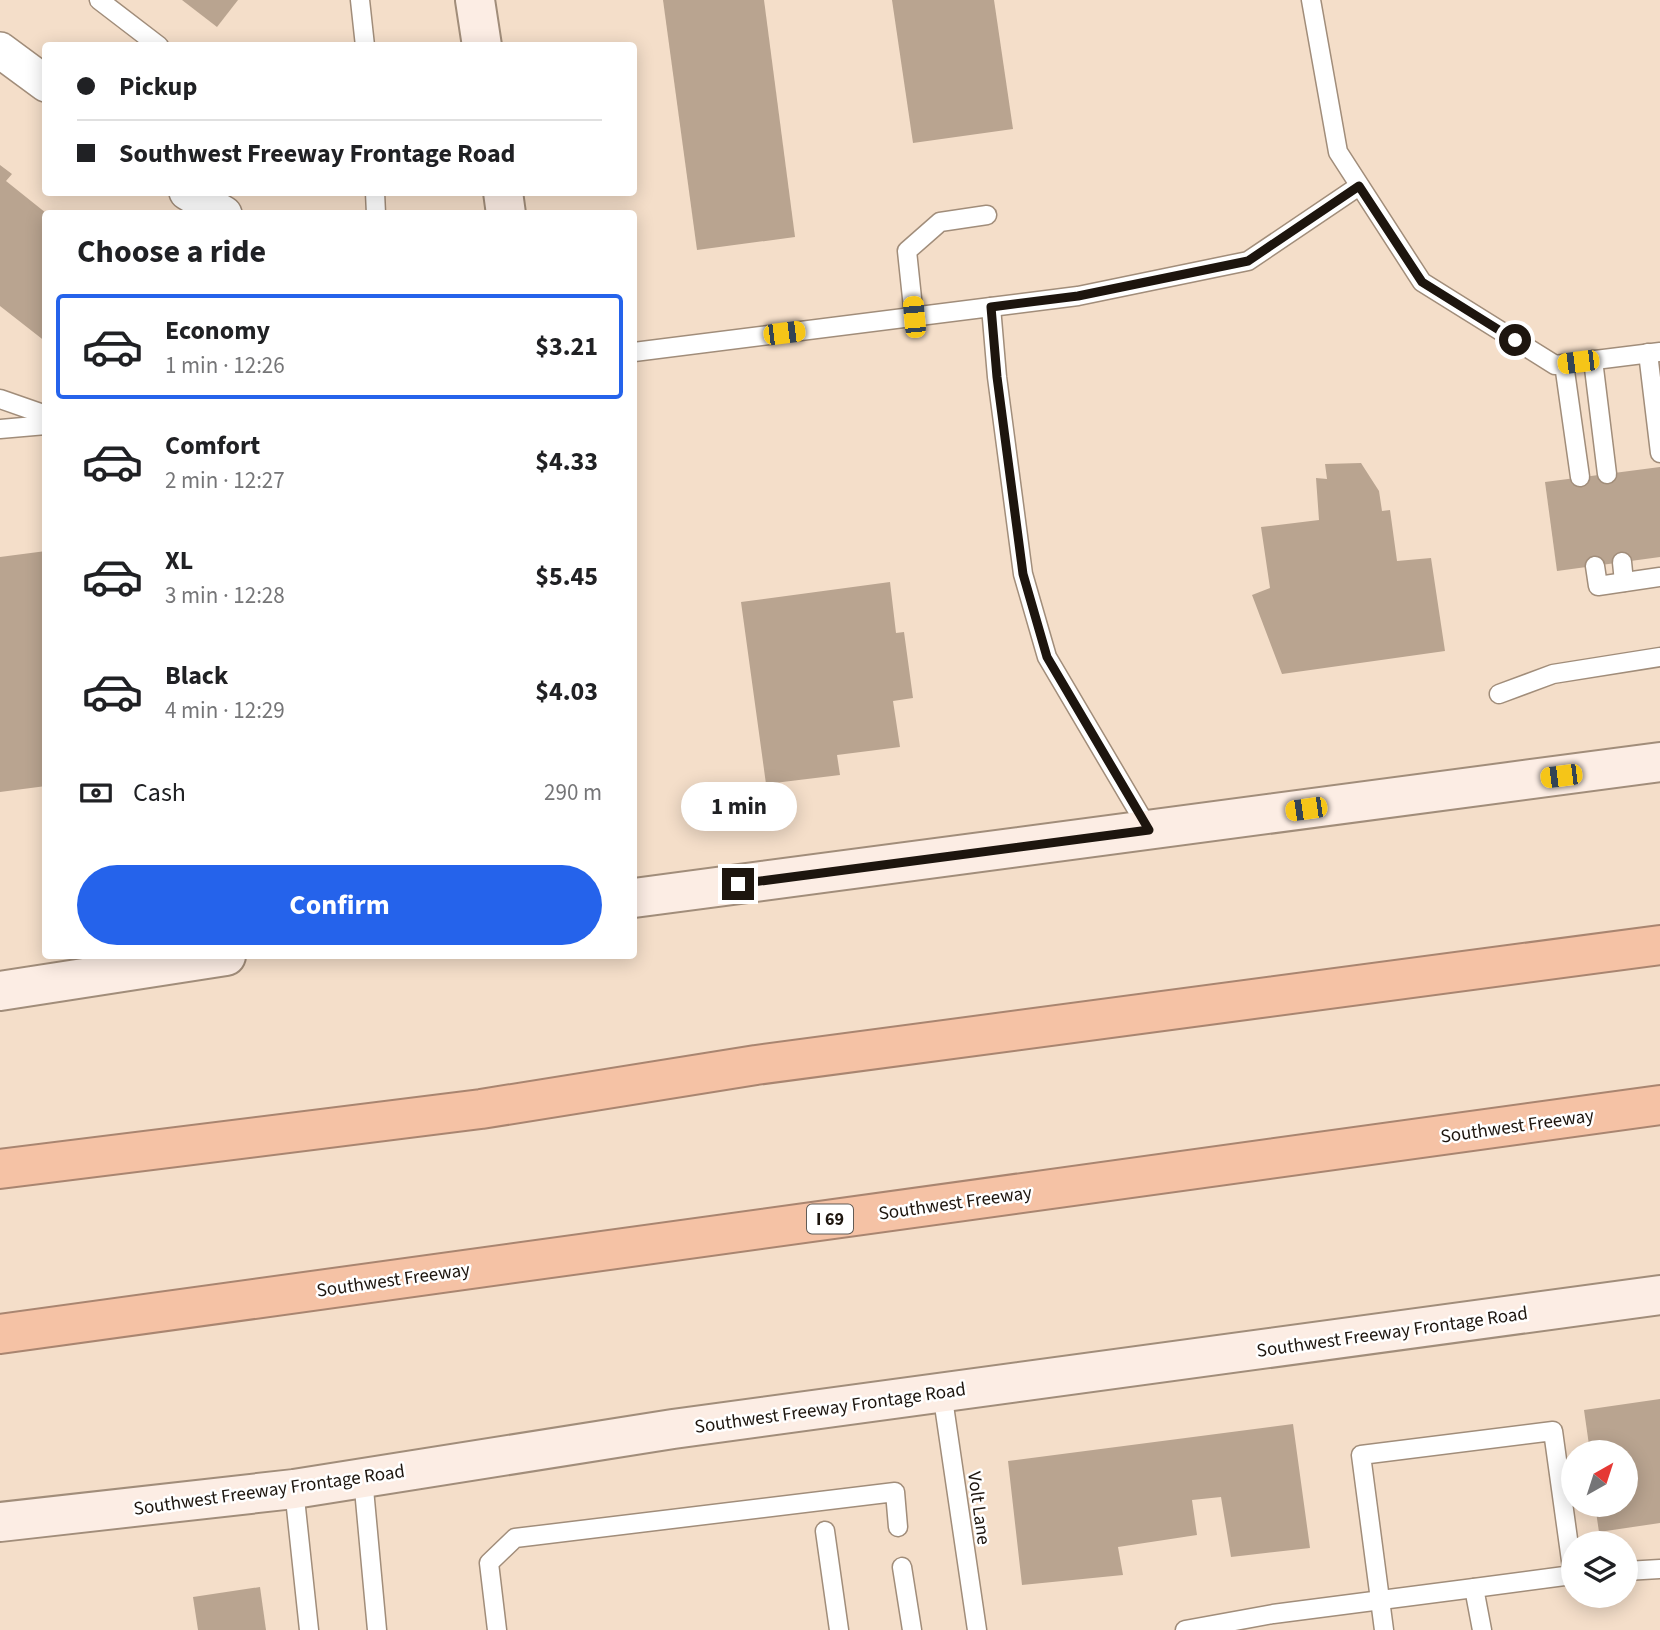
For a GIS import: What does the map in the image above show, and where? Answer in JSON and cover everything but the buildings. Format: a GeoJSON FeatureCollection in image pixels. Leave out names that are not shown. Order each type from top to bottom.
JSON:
{"type":"FeatureCollection","features":[{"type":"Feature","properties":{"kind":"highway"},"geometry":{"type":"LineString","coordinates":[[0,1168],[481,1109],[770,1063],[1660,945]]}},
{"type":"Feature","properties":{"kind":"highway","name":"Southwest Freeway"},"geometry":{"type":"LineString","coordinates":[[0,1334],[1660,1105]]}},
{"type":"Feature","properties":{"kind":"main road"},"geometry":{"type":"LineString","coordinates":[[475,0],[481,42]]}},
{"type":"Feature","properties":{"kind":"main road"},"geometry":{"type":"LineString","coordinates":[[637,898],[1660,762]]}},
{"type":"Feature","properties":{"kind":"main road"},"geometry":{"type":"LineString","coordinates":[[0,991],[207,959]]}},
{"type":"Feature","properties":{"kind":"main road","name":"Southwest Freeway Frontage Road"},"geometry":{"type":"LineString","coordinates":[[0,1522],[294,1489],[673,1429],[1660,1295]]}},
{"type":"Feature","properties":{"kind":"street"},"geometry":{"type":"LineString","coordinates":[[0,50],[42,82]]}},
{"type":"Feature","properties":{"kind":"street"},"geometry":{"type":"LineString","coordinates":[[194,196],[217,210]]}},
{"type":"Feature","properties":{"kind":"lane"},"geometry":{"type":"LineString","coordinates":[[99,0],[154,42]]}},
{"type":"Feature","properties":{"kind":"lane"},"geometry":{"type":"LineString","coordinates":[[359,0],[364,42]]}},
{"type":"Feature","properties":{"kind":"lane"},"geometry":{"type":"LineString","coordinates":[[1311,0],[1338,152],[1422,282],[1555,365],[1654,353],[1660,453]]}},
{"type":"Feature","properties":{"kind":"lane"},"geometry":{"type":"LineString","coordinates":[[637,352],[1078,296],[1248,261],[1359,186]]}},
{"type":"Feature","properties":{"kind":"lane"},"geometry":{"type":"LineString","coordinates":[[914,317],[907,250],[940,222],[987,215]]}},
{"type":"Feature","properties":{"kind":"lane"},"geometry":{"type":"LineString","coordinates":[[991,307],[997,377],[1023,574],[1047,657],[1149,830]]}},
{"type":"Feature","properties":{"kind":"lane"},"geometry":{"type":"LineString","coordinates":[[1593,360],[1607,474]]}},
{"type":"Feature","properties":{"kind":"lane"},"geometry":{"type":"LineString","coordinates":[[1564,364],[1580,477]]}},
{"type":"Feature","properties":{"kind":"lane"},"geometry":{"type":"LineString","coordinates":[[0,398],[42,414]]}},
{"type":"Feature","properties":{"kind":"lane"},"geometry":{"type":"LineString","coordinates":[[0,429],[42,425]]}},
{"type":"Feature","properties":{"kind":"lane"},"geometry":{"type":"LineString","coordinates":[[1622,562],[1624,582]]}},
{"type":"Feature","properties":{"kind":"lane"},"geometry":{"type":"LineString","coordinates":[[1595,566],[1598,586],[1660,577]]}},
{"type":"Feature","properties":{"kind":"lane"},"geometry":{"type":"LineString","coordinates":[[1499,694],[1553,674],[1660,657]]}},
{"type":"Feature","properties":{"kind":"lane","name":"Volt Lane"},"geometry":{"type":"LineString","coordinates":[[942,1392],[976,1630]]}},
{"type":"Feature","properties":{"kind":"lane"},"geometry":{"type":"LineString","coordinates":[[1384,1630],[1361,1455],[1553,1431],[1566,1531]]}},
{"type":"Feature","properties":{"kind":"lane"},"geometry":{"type":"LineString","coordinates":[[363,1478],[377,1630]]}},
{"type":"Feature","properties":{"kind":"lane"},"geometry":{"type":"LineString","coordinates":[[294,1489],[309,1630]]}},
{"type":"Feature","properties":{"kind":"lane"},"geometry":{"type":"LineString","coordinates":[[497,1630],[489,1563],[515,1538],[895,1492],[898,1528]]}},
{"type":"Feature","properties":{"kind":"lane"},"geometry":{"type":"LineString","coordinates":[[825,1531],[839,1630]]}},
{"type":"Feature","properties":{"kind":"lane"},"geometry":{"type":"LineString","coordinates":[[902,1567],[912,1630]]}},
{"type":"Feature","properties":{"kind":"lane"},"geometry":{"type":"LineString","coordinates":[[1638,1570],[1660,1569]]}},
{"type":"Feature","properties":{"kind":"lane"},"geometry":{"type":"LineString","coordinates":[[1185,1630],[1274,1622],[1380,1600],[1561,1576]]}},
{"type":"Feature","properties":{"kind":"lane"},"geometry":{"type":"LineString","coordinates":[[1474,1588],[1482,1630]]}},
{"type":"Feature","properties":{"kind":"route"},"geometry":{"type":"LineString","coordinates":[[738,884],[1149,830],[1047,657],[1023,574],[997,377],[991,307],[1078,296],[1248,261],[1359,186],[1422,282],[1515,340]]}}]}
